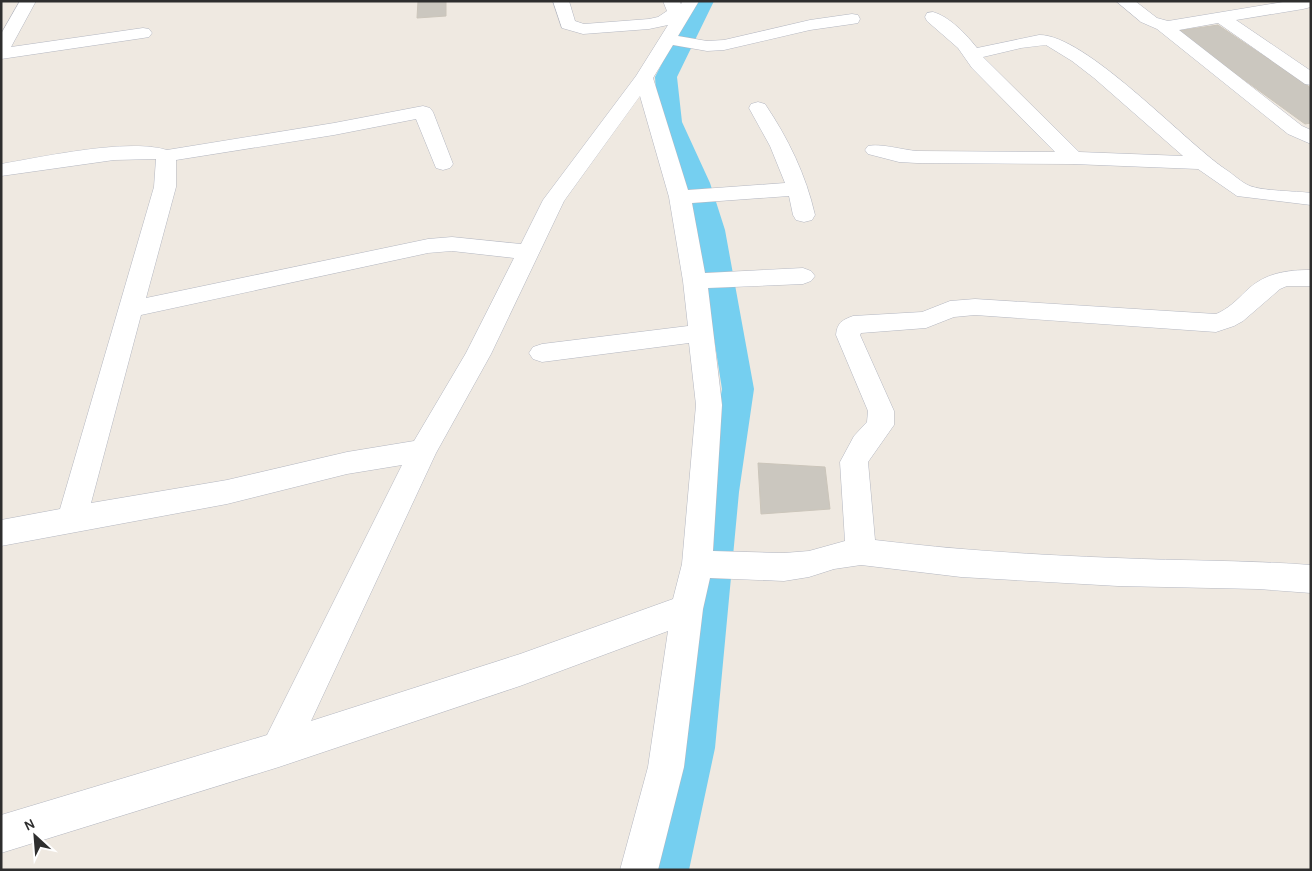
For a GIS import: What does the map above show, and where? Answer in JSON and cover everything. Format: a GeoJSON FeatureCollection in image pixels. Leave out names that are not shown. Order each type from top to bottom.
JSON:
{"type":"FeatureCollection","features":[{"type":"Feature","properties":{"kind":"street"},"geometry":{"type":"LineString","coordinates":[[1,52],[28,1]]}},
{"type":"Feature","properties":{"kind":"street"},"geometry":{"type":"LineString","coordinates":[[562,1],[563,11],[568,24],[583,29],[649,24],[663,21],[676,12],[671,1]]}},
{"type":"Feature","properties":{"kind":"street"},"geometry":{"type":"LineString","coordinates":[[279,749],[423,451],[478,354],[554,200],[644,78],[682,42],[691,1]]}},
{"type":"Feature","properties":{"kind":"street"},"geometry":{"type":"LineString","coordinates":[[1124,1],[1153,22],[1162,25],[1175,25],[1308,5]]}},
{"type":"Feature","properties":{"kind":"street"},"geometry":{"type":"LineString","coordinates":[[933,17],[973,54],[978,64],[1073,158]]}},
{"type":"Feature","properties":{"kind":"street"},"geometry":{"type":"LineString","coordinates":[[1221,17],[1311,80]]}},
{"type":"Feature","properties":{"kind":"street"},"geometry":{"type":"LineString","coordinates":[[682,42],[724,44],[810,25],[852,19]]}},
{"type":"Feature","properties":{"kind":"street"},"geometry":{"type":"LineString","coordinates":[[1162,25],[1295,130],[1311,138]]}},
{"type":"Feature","properties":{"kind":"street"},"geometry":{"type":"LineString","coordinates":[[1,52],[143,33]]}},
{"type":"Feature","properties":{"kind":"street"},"geometry":{"type":"LineString","coordinates":[[973,54],[1036,41],[1050,40],[1057,43],[1084,61],[1203,163],[1244,192],[1311,199]]}},
{"type":"Feature","properties":{"kind":"street"},"geometry":{"type":"LineString","coordinates":[[639,870],[666,767],[687,609],[702,564],[709,405],[701,333],[710,280],[693,196],[644,78]]}},
{"type":"Feature","properties":{"kind":"street"},"geometry":{"type":"LineString","coordinates":[[758,108],[777,140],[797,189],[804,215]]}},
{"type":"Feature","properties":{"kind":"street"},"geometry":{"type":"LineString","coordinates":[[1,170],[112,154],[156,151],[166,156],[334,129],[424,112],[443,164]]}},
{"type":"Feature","properties":{"kind":"street"},"geometry":{"type":"LineString","coordinates":[[875,150],[899,156],[917,157],[1073,158],[1203,163]]}},
{"type":"Feature","properties":{"kind":"street"},"geometry":{"type":"LineString","coordinates":[[72,519],[165,187],[166,156]]}},
{"type":"Feature","properties":{"kind":"street"},"geometry":{"type":"LineString","coordinates":[[693,196],[797,189]]}},
{"type":"Feature","properties":{"kind":"street"},"geometry":{"type":"LineString","coordinates":[[132,309],[428,246],[452,244],[528,252]]}},
{"type":"Feature","properties":{"kind":"street"},"geometry":{"type":"LineString","coordinates":[[710,280],[803,276]]}},
{"type":"Feature","properties":{"kind":"street"},"geometry":{"type":"LineString","coordinates":[[861,552],[854,462],[864,444],[880,425],[881,411],[848,335],[849,328],[861,324],[926,320],[950,309],[976,307],[1216,323],[1231,319],[1268,286],[1280,280],[1311,278]]}},
{"type":"Feature","properties":{"kind":"street"},"geometry":{"type":"LineString","coordinates":[[542,353],[701,333]]}},
{"type":"Feature","properties":{"kind":"street"},"geometry":{"type":"LineString","coordinates":[[1,533],[227,492],[347,463],[423,451]]}},
{"type":"Feature","properties":{"kind":"street"},"geometry":{"type":"LineString","coordinates":[[702,564],[763,567],[809,564],[834,556],[861,552],[961,564],[1118,572],[1258,575],[1311,579]]}},
{"type":"Feature","properties":{"kind":"street"},"geometry":{"type":"LineString","coordinates":[[1,834],[279,749],[520,670],[687,609]]}},
{"type":"Feature","properties":{"kind":"building"},"geometry":{"type":"Polygon","coordinates":[[[418,1],[446,1],[446,16],[417,18],[418,1]]]}},
{"type":"Feature","properties":{"kind":"building"},"geometry":{"type":"Polygon","coordinates":[[[1218,25],[1311,88],[1311,123],[1305,124],[1177,31],[1218,25]]]}},
{"type":"Feature","properties":{"kind":"building"},"geometry":{"type":"Polygon","coordinates":[[[758,463],[825,467],[830,509],[761,514],[758,463]]]}},
{"type":"Feature","properties":{"kind":"waterway"},"geometry":{"type":"LineString","coordinates":[[665,870],[693,748],[721,492],[738,389],[711,230],[697,183],[670,122],[666,77],[704,1]]}}]}
